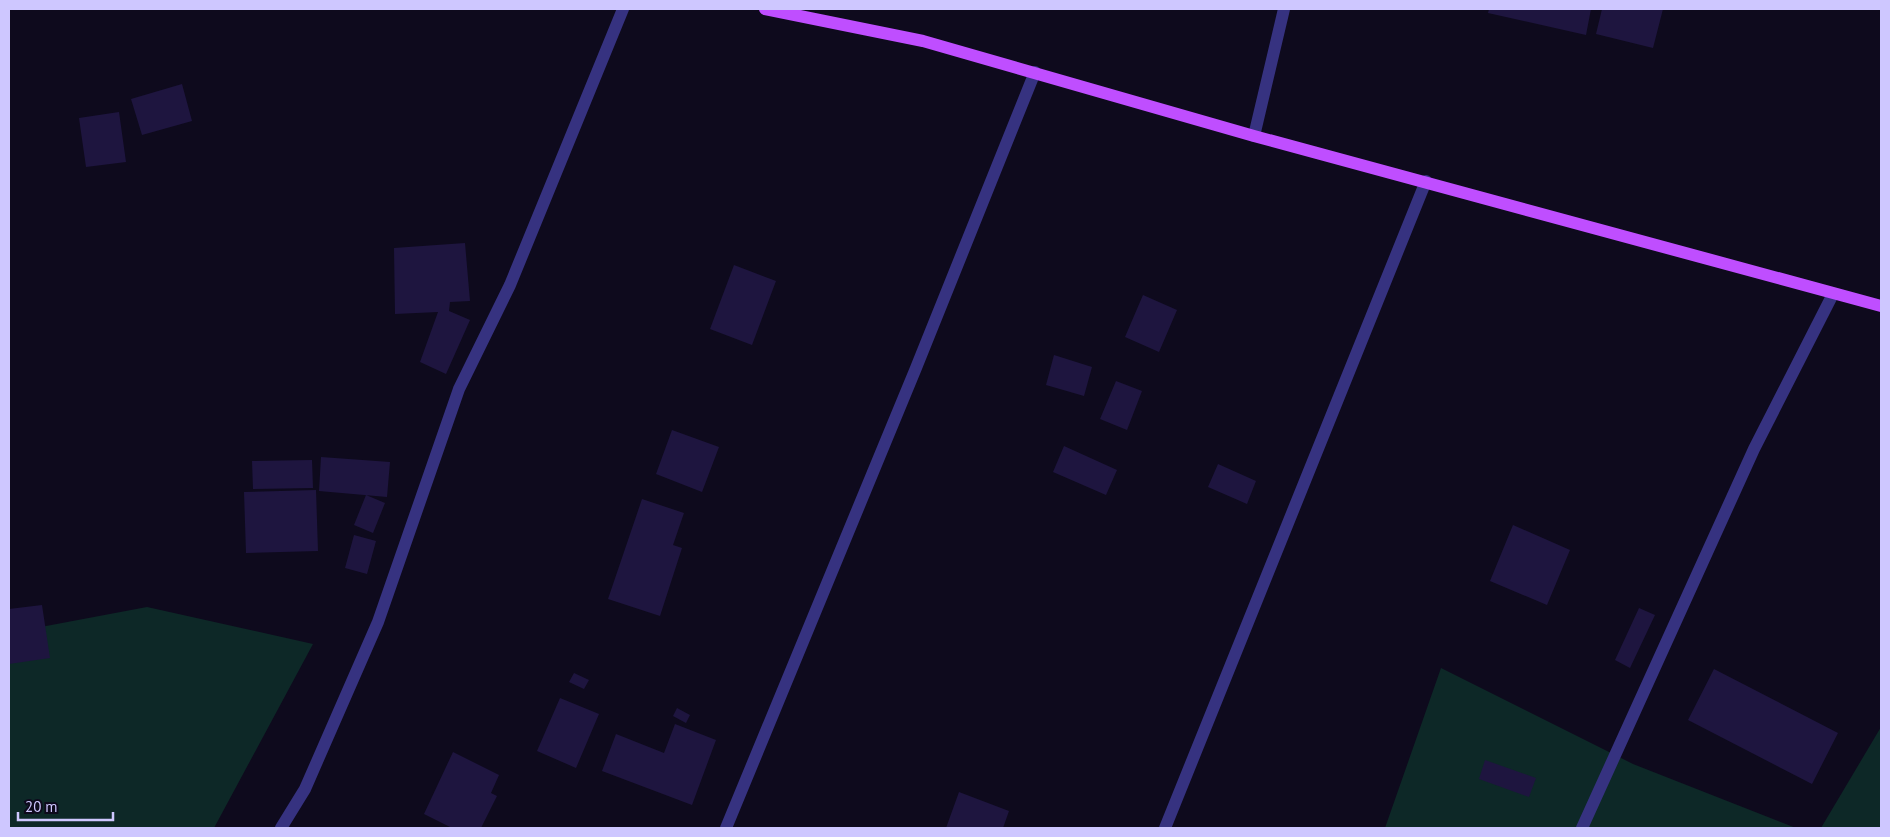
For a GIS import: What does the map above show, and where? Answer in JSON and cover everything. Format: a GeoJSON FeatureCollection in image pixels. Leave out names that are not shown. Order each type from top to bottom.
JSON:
{"type":"FeatureCollection","features":[{"type":"Feature","properties":{"kind":"main road"},"geometry":{"type":"LineString","coordinates":[[765,9],[923,41],[1254,136],[1426,181],[1881,306]]}},
{"type":"Feature","properties":{"kind":"street"},"geometry":{"type":"LineString","coordinates":[[281,828],[305,789],[378,622],[459,389],[510,285],[624,9]]}},
{"type":"Feature","properties":{"kind":"street"},"geometry":{"type":"LineString","coordinates":[[1254,136],[1284,9]]}},
{"type":"Feature","properties":{"kind":"street"},"geometry":{"type":"LineString","coordinates":[[726,828],[916,368],[1035,72]]}},
{"type":"Feature","properties":{"kind":"street"},"geometry":{"type":"LineString","coordinates":[[1165,828],[1426,181]]}},
{"type":"Feature","properties":{"kind":"street"},"geometry":{"type":"LineString","coordinates":[[1582,828],[1754,450],[1834,294]]}},
{"type":"Feature","properties":{"kind":"green space"},"geometry":{"type":"Polygon","coordinates":[[[147,607],[313,644],[214,828],[9,828],[9,633],[147,607]]]}},
{"type":"Feature","properties":{"kind":"green space"},"geometry":{"type":"Polygon","coordinates":[[[1441,668],[1633,764],[1796,828],[1385,828],[1441,668]]]}},
{"type":"Feature","properties":{"kind":"green space"},"geometry":{"type":"Polygon","coordinates":[[[1881,727],[1881,828],[1821,828],[1881,727]]]}},
{"type":"Feature","properties":{"kind":"building"},"geometry":{"type":"Polygon","coordinates":[[[1489,9],[1591,9],[1586,35],[1488,13],[1489,9]]]}},
{"type":"Feature","properties":{"kind":"building"},"geometry":{"type":"Polygon","coordinates":[[[1602,9],[1663,9],[1653,48],[1596,34],[1602,9]]]}},
{"type":"Feature","properties":{"kind":"building"},"geometry":{"type":"Polygon","coordinates":[[[182,84],[192,121],[142,135],[131,99],[182,84]]]}},
{"type":"Feature","properties":{"kind":"building"},"geometry":{"type":"Polygon","coordinates":[[[119,112],[126,162],[86,167],[79,118],[119,112]]]}},
{"type":"Feature","properties":{"kind":"building"},"geometry":{"type":"Polygon","coordinates":[[[465,243],[470,301],[450,302],[449,311],[470,320],[446,374],[420,362],[438,312],[395,314],[394,248],[465,243]]]}},
{"type":"Feature","properties":{"kind":"building"},"geometry":{"type":"Polygon","coordinates":[[[734,265],[776,281],[752,345],[710,329],[734,265]]]}},
{"type":"Feature","properties":{"kind":"building"},"geometry":{"type":"Polygon","coordinates":[[[1143,295],[1177,310],[1159,352],[1125,337],[1143,295]]]}},
{"type":"Feature","properties":{"kind":"building"},"geometry":{"type":"Polygon","coordinates":[[[1054,355],[1092,367],[1084,396],[1046,385],[1054,355]]]}},
{"type":"Feature","properties":{"kind":"building"},"geometry":{"type":"Polygon","coordinates":[[[1116,381],[1142,391],[1127,430],[1100,419],[1116,381]]]}},
{"type":"Feature","properties":{"kind":"building"},"geometry":{"type":"Polygon","coordinates":[[[672,430],[719,447],[702,492],[656,474],[672,430]]]}},
{"type":"Feature","properties":{"kind":"building"},"geometry":{"type":"Polygon","coordinates":[[[1064,446],[1117,470],[1106,495],[1053,472],[1064,446]]]}},
{"type":"Feature","properties":{"kind":"building"},"geometry":{"type":"Polygon","coordinates":[[[321,457],[390,462],[387,497],[319,491],[321,457]]]}},
{"type":"Feature","properties":{"kind":"building"},"geometry":{"type":"Polygon","coordinates":[[[312,460],[313,488],[253,489],[252,461],[312,460]]]}},
{"type":"Feature","properties":{"kind":"building"},"geometry":{"type":"Polygon","coordinates":[[[1218,464],[1256,481],[1247,504],[1208,487],[1218,464]]]}},
{"type":"Feature","properties":{"kind":"building"},"geometry":{"type":"Polygon","coordinates":[[[316,490],[318,551],[246,553],[244,492],[316,490]]]}},
{"type":"Feature","properties":{"kind":"building"},"geometry":{"type":"Polygon","coordinates":[[[366,495],[385,503],[373,533],[354,525],[366,495]]]}},
{"type":"Feature","properties":{"kind":"building"},"geometry":{"type":"Polygon","coordinates":[[[642,499],[684,513],[673,545],[682,548],[660,616],[608,599],[642,499]]]}},
{"type":"Feature","properties":{"kind":"building"},"geometry":{"type":"Polygon","coordinates":[[[1513,525],[1570,550],[1547,605],[1490,581],[1513,525]]]}},
{"type":"Feature","properties":{"kind":"building"},"geometry":{"type":"Polygon","coordinates":[[[354,535],[376,541],[367,574],[345,568],[354,535]]]}},
{"type":"Feature","properties":{"kind":"building"},"geometry":{"type":"Polygon","coordinates":[[[42,605],[50,658],[9,664],[9,609],[42,605]]]}},
{"type":"Feature","properties":{"kind":"building"},"geometry":{"type":"Polygon","coordinates":[[[1639,608],[1655,615],[1630,668],[1615,660],[1639,608]]]}},
{"type":"Feature","properties":{"kind":"building"},"geometry":{"type":"Polygon","coordinates":[[[1714,669],[1838,733],[1812,784],[1688,720],[1714,669]]]}},
{"type":"Feature","properties":{"kind":"building"},"geometry":{"type":"Polygon","coordinates":[[[574,673],[589,680],[584,689],[569,682],[574,673]]]}},
{"type":"Feature","properties":{"kind":"building"},"geometry":{"type":"Polygon","coordinates":[[[560,698],[599,714],[576,768],[537,751],[560,698]]]}},
{"type":"Feature","properties":{"kind":"building"},"geometry":{"type":"Polygon","coordinates":[[[677,708],[690,715],[686,723],[673,716],[677,708]]]}},
{"type":"Feature","properties":{"kind":"building"},"geometry":{"type":"Polygon","coordinates":[[[675,724],[716,740],[692,805],[602,771],[616,734],[664,753],[675,724]]]}},
{"type":"Feature","properties":{"kind":"building"},"geometry":{"type":"Polygon","coordinates":[[[453,752],[499,775],[491,793],[497,796],[481,828],[452,828],[424,814],[453,752]]]}},
{"type":"Feature","properties":{"kind":"building"},"geometry":{"type":"Polygon","coordinates":[[[1485,760],[1536,778],[1529,797],[1479,779],[1485,760]]]}},
{"type":"Feature","properties":{"kind":"building"},"geometry":{"type":"Polygon","coordinates":[[[959,792],[1009,811],[1003,828],[946,828],[959,792]]]}}]}
